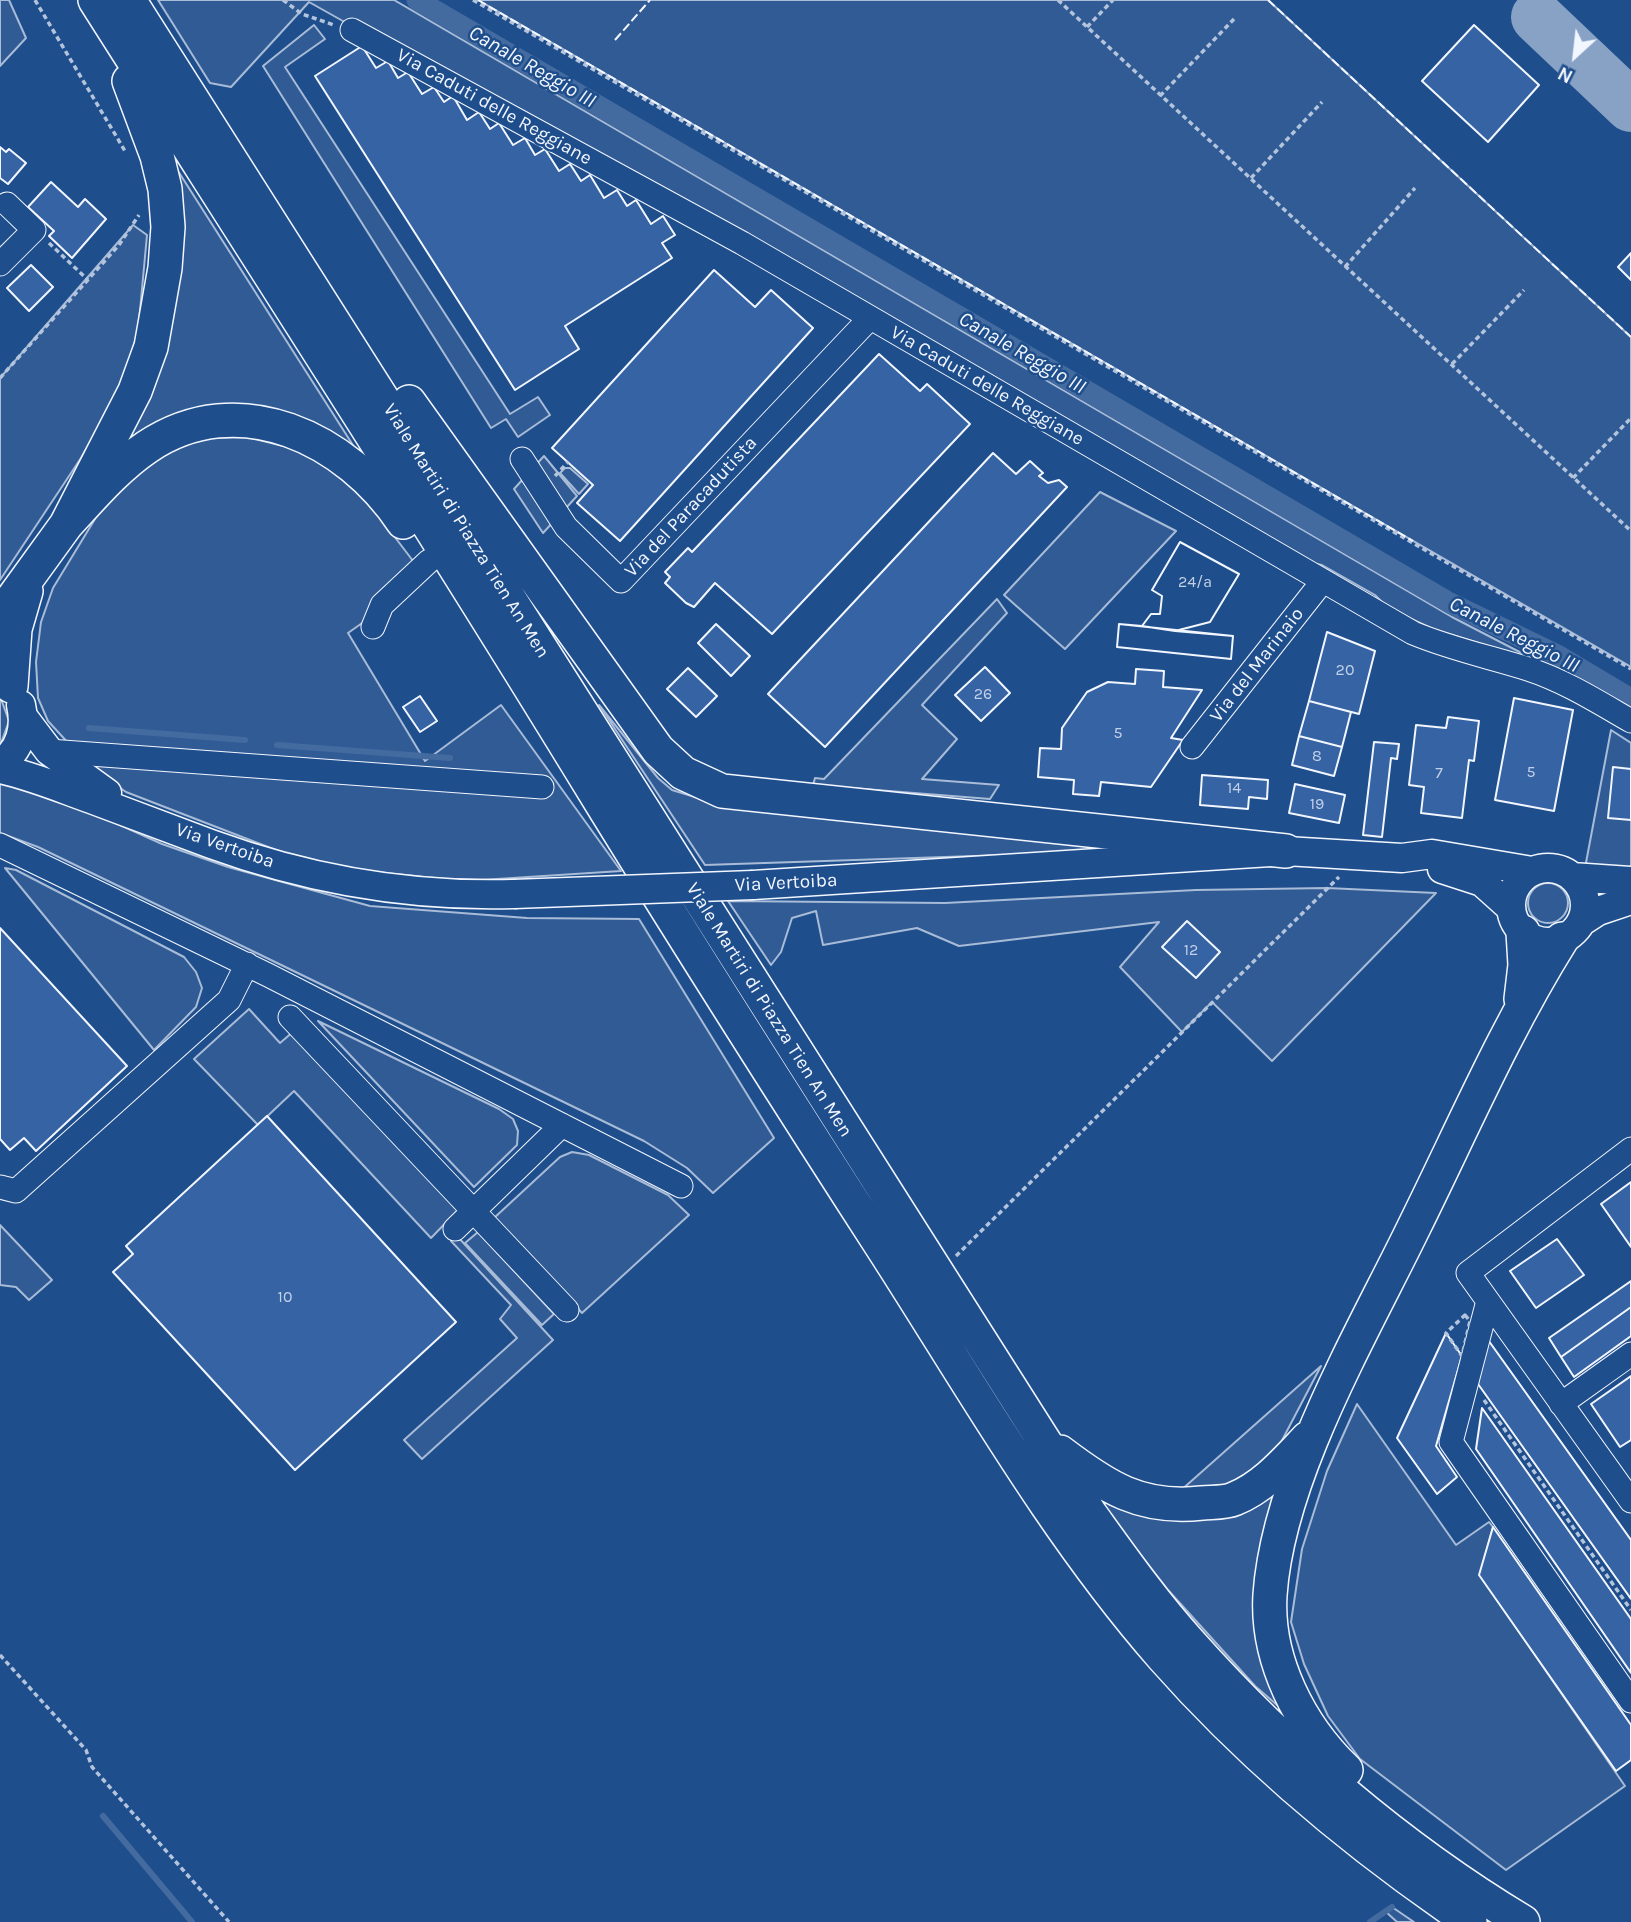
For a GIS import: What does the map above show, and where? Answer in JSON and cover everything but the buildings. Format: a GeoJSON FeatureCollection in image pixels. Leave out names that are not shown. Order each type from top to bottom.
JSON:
{"type":"FeatureCollection","features":[{"type":"Feature","properties":{"kind":"highway","name":"Viale Martiri di Piazza Tien An Men"},"geometry":{"type":"LineString","coordinates":[[95,0],[562,738],[693,952],[1012,1450],[1107,1587],[1161,1654],[1265,1761],[1382,1859],[1470,1922]]}},
{"type":"Feature","properties":{"kind":"highway","name":"Viale Martiri di Piazza Tien An Men"},"geometry":{"type":"LineString","coordinates":[[129,0],[1041,1437],[1141,1585],[1234,1691],[1357,1803],[1523,1922]]}},
{"type":"Feature","properties":{"kind":"highway"},"geometry":{"type":"LineString","coordinates":[[0,616],[30,579],[66,525],[144,370],[164,268],[168,227],[165,189],[157,156],[131,87],[115,32]]}},
{"type":"Feature","properties":{"kind":"highway"},"geometry":{"type":"LineString","coordinates":[[280,239],[359,331],[658,750],[683,773],[722,791],[1286,851]]}},
{"type":"Feature","properties":{"kind":"highway"},"geometry":{"type":"LineString","coordinates":[[66,525],[122,467],[148,447],[193,427],[216,422],[246,421],[277,425],[309,437],[341,455],[390,502],[502,674],[562,738]]}},
{"type":"Feature","properties":{"kind":"highway"},"geometry":{"type":"LineString","coordinates":[[6,681],[15,629],[30,579]]}},
{"type":"Feature","properties":{"kind":"highway"},"geometry":{"type":"LineString","coordinates":[[1517,920],[1525,965],[1519,1012]]}},
{"type":"Feature","properties":{"kind":"highway"},"geometry":{"type":"LineString","coordinates":[[1470,1886],[1385,1802],[1344,1768],[1320,1741],[1289,1691],[1277,1657],[1270,1597],[1280,1534],[1315,1431],[1519,1012],[1571,930]]}},
{"type":"Feature","properties":{"kind":"highway"},"geometry":{"type":"LineString","coordinates":[[1041,1437],[1098,1480],[1139,1501],[1184,1505],[1232,1500],[1270,1477],[1315,1431]]}},
{"type":"Feature","properties":{"kind":"main road","name":"Via Vertoiba"},"geometry":{"type":"LineString","coordinates":[[6,681],[21,701],[24,718],[49,751],[139,814]]}},
{"type":"Feature","properties":{"kind":"main road"},"geometry":{"type":"LineString","coordinates":[[0,763],[17,745],[24,718]]}},
{"type":"Feature","properties":{"kind":"main road","name":"Via Vertoiba"},"geometry":{"type":"LineString","coordinates":[[0,769],[42,779],[244,855],[346,881],[438,892],[514,894],[753,885],[1286,851],[1402,858],[1432,853],[1532,871],[1553,868],[1572,877],[1631,881]]}},
{"type":"Feature","properties":{"kind":"main road","name":"Via Vertoiba"},"geometry":{"type":"LineString","coordinates":[[1402,858],[1482,882],[1517,920],[1541,941],[1571,930]]}},
{"type":"Feature","properties":{"kind":"main road"},"geometry":{"type":"LineString","coordinates":[[1517,920],[1516,886],[1532,871]]}},
{"type":"Feature","properties":{"kind":"main road"},"geometry":{"type":"LineString","coordinates":[[1571,930],[1584,898],[1572,877]]}},
{"type":"Feature","properties":{"kind":"main road"},"geometry":{"type":"LineString","coordinates":[[1571,930],[1598,911],[1631,900]]}},
{"type":"Feature","properties":{"kind":"street","name":"Via Caduti delle Reggiane"},"geometry":{"type":"LineString","coordinates":[[352,30],[742,243],[1413,634],[1452,649],[1530,670],[1592,698],[1631,721]]}},
{"type":"Feature","properties":{"kind":"street"},"geometry":{"type":"LineString","coordinates":[[0,264],[34,230],[7,204]]}},
{"type":"Feature","properties":{"kind":"street","name":"Via del Paracadutista"},"geometry":{"type":"LineString","coordinates":[[522,459],[566,527],[621,581],[870,318]]}},
{"type":"Feature","properties":{"kind":"street"},"geometry":{"type":"LineString","coordinates":[[373,627],[382,606],[429,561]]}},
{"type":"Feature","properties":{"kind":"street","name":"Via del Marinaio"},"geometry":{"type":"LineString","coordinates":[[1192,747],[1322,582]]}},
{"type":"Feature","properties":{"kind":"street"},"geometry":{"type":"LineString","coordinates":[[49,751],[542,787]]}},
{"type":"Feature","properties":{"kind":"street"},"geometry":{"type":"LineString","coordinates":[[0,845],[247,964],[681,1186]]}},
{"type":"Feature","properties":{"kind":"street"},"geometry":{"type":"LineString","coordinates":[[0,1187],[16,1191],[178,1049],[229,1000],[247,964]]}},
{"type":"Feature","properties":{"kind":"street"},"geometry":{"type":"LineString","coordinates":[[290,1017],[567,1310]]}},
{"type":"Feature","properties":{"kind":"street"},"geometry":{"type":"LineString","coordinates":[[454,1229],[562,1125]]}},
{"type":"Feature","properties":{"kind":"street"},"geometry":{"type":"LineString","coordinates":[[1627,1486],[1561,1404],[1468,1273],[1631,1149]]}},
{"type":"Feature","properties":{"kind":"street"},"geometry":{"type":"LineString","coordinates":[[1488,1301],[1451,1442],[1631,1701]]}},
{"type":"Feature","properties":{"kind":"street"},"geometry":{"type":"LineString","coordinates":[[1561,1404],[1631,1354]]}},
{"type":"Feature","properties":{"kind":"path"},"geometry":{"type":"LineString","coordinates":[[35,0],[129,157]]}},
{"type":"Feature","properties":{"kind":"path"},"geometry":{"type":"LineString","coordinates":[[283,0],[302,14],[352,30]]}},
{"type":"Feature","properties":{"kind":"path"},"geometry":{"type":"LineString","coordinates":[[473,0],[1631,669]]}},
{"type":"Feature","properties":{"kind":"path"},"geometry":{"type":"LineString","coordinates":[[1058,0],[1631,531]]}},
{"type":"Feature","properties":{"kind":"path"},"geometry":{"type":"LineString","coordinates":[[1087,27],[1112,0]]}},
{"type":"Feature","properties":{"kind":"path"},"geometry":{"type":"LineString","coordinates":[[1160,96],[1234,19]]}},
{"type":"Feature","properties":{"kind":"path"},"geometry":{"type":"LineString","coordinates":[[1251,178],[1322,102]]}},
{"type":"Feature","properties":{"kind":"path"},"geometry":{"type":"LineString","coordinates":[[1345,267],[1415,187]]}},
{"type":"Feature","properties":{"kind":"path"},"geometry":{"type":"LineString","coordinates":[[0,378],[88,280],[133,225],[139,217],[139,207]]}},
{"type":"Feature","properties":{"kind":"path"},"geometry":{"type":"LineString","coordinates":[[34,230],[88,280]]}},
{"type":"Feature","properties":{"kind":"path"},"geometry":{"type":"LineString","coordinates":[[1452,364],[1524,290]]}},
{"type":"Feature","properties":{"kind":"path"},"geometry":{"type":"LineString","coordinates":[[1573,478],[1631,418]]}},
{"type":"Feature","properties":{"kind":"path"},"geometry":{"type":"LineString","coordinates":[[953,1258],[1360,856]]}},
{"type":"Feature","properties":{"kind":"path"},"geometry":{"type":"LineString","coordinates":[[1479,1393],[1631,1610]]}},
{"type":"Feature","properties":{"kind":"path"},"geometry":{"type":"LineString","coordinates":[[0,1655],[86,1750],[92,1767],[229,1922]]}},
{"type":"Feature","properties":{"kind":"shaded area"},"geometry":{"type":"Polygon","coordinates":[[[0,0],[9,0],[26,38],[0,66],[0,0]]]}},
{"type":"Feature","properties":{"kind":"shaded area"},"geometry":{"type":"Polygon","coordinates":[[[158,0],[394,0],[1452,617],[1537,661],[1433,629],[1388,608],[1375,595],[1322,565],[1307,562],[309,2],[231,87],[210,83],[158,0]]]}},
{"type":"Feature","properties":{"kind":"shaded area"},"geometry":{"type":"Polygon","coordinates":[[[478,0],[1268,0],[1631,337],[1631,667],[478,0]]]}},
{"type":"Feature","properties":{"kind":"shaded area"},"geometry":{"type":"Polygon","coordinates":[[[314,25],[325,39],[285,67],[510,414],[538,397],[550,415],[518,437],[506,419],[491,428],[263,66],[314,25]]]}},
{"type":"Feature","properties":{"kind":"shaded area"},"geometry":{"type":"Polygon","coordinates":[[[164,149],[365,464],[274,413],[108,462],[148,388],[164,149]]]}},
{"type":"Feature","properties":{"kind":"shaded area"},"geometry":{"type":"Polygon","coordinates":[[[133,225],[147,235],[138,332],[126,369],[111,405],[81,458],[0,580],[0,378],[133,225]]]}},
{"type":"Feature","properties":{"kind":"shaded area"},"geometry":{"type":"Polygon","coordinates":[[[247,437],[299,450],[336,470],[375,511],[426,578],[348,633],[425,761],[501,705],[621,871],[466,881],[345,869],[281,852],[126,792],[91,768],[48,721],[38,698],[36,662],[41,622],[53,588],[112,491],[176,445],[205,438],[247,437]]]}},
{"type":"Feature","properties":{"kind":"shaded area"},"geometry":{"type":"Polygon","coordinates":[[[544,456],[577,496],[543,533],[514,489],[544,456]]]}},
{"type":"Feature","properties":{"kind":"shaded area"},"geometry":{"type":"Polygon","coordinates":[[[565,468],[570,468],[588,484],[579,494],[560,473],[565,468]]]}},
{"type":"Feature","properties":{"kind":"shaded area"},"geometry":{"type":"Polygon","coordinates":[[[1100,492],[1176,531],[1065,649],[1004,595],[1100,492]]]}},
{"type":"Feature","properties":{"kind":"shaded area"},"geometry":{"type":"Polygon","coordinates":[[[997,599],[1007,613],[922,705],[957,739],[922,779],[999,785],[990,799],[813,785],[815,778],[824,779],[997,599]]]}},
{"type":"Feature","properties":{"kind":"shaded area"},"geometry":{"type":"Polygon","coordinates":[[[0,696],[9,721],[0,746],[0,696]]]}},
{"type":"Feature","properties":{"kind":"shaded area"},"geometry":{"type":"Polygon","coordinates":[[[599,705],[658,778],[672,790],[711,802],[1184,849],[705,865],[599,705]]]}},
{"type":"Feature","properties":{"kind":"shaded area"},"geometry":{"type":"Polygon","coordinates":[[[1611,730],[1631,743],[1631,870],[1585,868],[1611,730]]]}},
{"type":"Feature","properties":{"kind":"shaded area"},"geometry":{"type":"Polygon","coordinates":[[[0,782],[36,787],[162,844],[228,867],[370,906],[527,918],[639,919],[774,1138],[713,1193],[687,1168],[644,1141],[38,847],[0,833],[0,782]]]}},
{"type":"Feature","properties":{"kind":"shaded area"},"geometry":{"type":"Polygon","coordinates":[[[5,868],[16,870],[184,957],[196,972],[202,988],[196,1007],[154,1050],[5,868]]]}},
{"type":"Feature","properties":{"kind":"shaded area"},"geometry":{"type":"Polygon","coordinates":[[[1548,883],[1562,889],[1568,903],[1562,917],[1548,923],[1534,917],[1528,903],[1534,889],[1548,883]]]}},
{"type":"Feature","properties":{"kind":"shaded area"},"geometry":{"type":"Polygon","coordinates":[[[1327,888],[1436,893],[1272,1061],[1212,1002],[1182,1032],[1120,967],[1159,922],[959,946],[917,928],[823,945],[816,911],[792,918],[781,952],[771,965],[728,901],[945,903],[1196,890],[1327,888]]]}},
{"type":"Feature","properties":{"kind":"shaded area"},"geometry":{"type":"Polygon","coordinates":[[[249,1009],[280,1043],[294,1031],[459,1209],[431,1238],[294,1091],[258,1125],[194,1059],[249,1009]]]}},
{"type":"Feature","properties":{"kind":"shaded area"},"geometry":{"type":"Polygon","coordinates":[[[318,1021],[499,1109],[513,1119],[518,1131],[517,1145],[474,1187],[318,1021]]]}},
{"type":"Feature","properties":{"kind":"shaded area"},"geometry":{"type":"Polygon","coordinates":[[[572,1152],[589,1155],[668,1195],[689,1215],[582,1313],[494,1218],[560,1157],[572,1152]]]}},
{"type":"Feature","properties":{"kind":"shaded area"},"geometry":{"type":"Polygon","coordinates":[[[0,1225],[52,1280],[29,1300],[16,1287],[0,1285],[0,1225]]]}},
{"type":"Feature","properties":{"kind":"shaded area"},"geometry":{"type":"Polygon","coordinates":[[[478,1232],[554,1314],[542,1325],[465,1243],[478,1232]]]}},
{"type":"Feature","properties":{"kind":"shaded area"},"geometry":{"type":"Polygon","coordinates":[[[457,1236],[553,1340],[422,1459],[404,1440],[517,1338],[500,1319],[511,1305],[451,1241],[457,1236]]]}},
{"type":"Feature","properties":{"kind":"shaded area"},"geometry":{"type":"Polygon","coordinates":[[[1321,1366],[1278,1448],[1254,1471],[1225,1485],[1179,1492],[1321,1366]]]}},
{"type":"Feature","properties":{"kind":"shaded area"},"geometry":{"type":"Polygon","coordinates":[[[1357,1404],[1456,1545],[1489,1522],[1493,1527],[1480,1575],[1625,1786],[1506,1870],[1360,1759],[1328,1716],[1304,1664],[1291,1622],[1302,1549],[1327,1471],[1357,1404]]]}},
{"type":"Feature","properties":{"kind":"shaded area"},"geometry":{"type":"Polygon","coordinates":[[[1287,1477],[1284,1711],[1255,1686],[1168,1590],[1087,1486],[1131,1510],[1287,1477]]]}},
{"type":"Feature","properties":{"kind":"shaded area"},"geometry":{"type":"Polygon","coordinates":[[[1392,1907],[1414,1922],[1397,1922],[1385,1911],[1392,1907]]]}},
{"type":"Feature","properties":{"kind":"waterway","name":"Canale Reggio III"},"geometry":{"type":"LineString","coordinates":[[417,0],[1450,603],[1559,656],[1631,699]]}},
{"type":"Feature","properties":{"kind":"waterway"},"geometry":{"type":"LineString","coordinates":[[89,728],[245,740]]}},
{"type":"Feature","properties":{"kind":"waterway"},"geometry":{"type":"LineString","coordinates":[[277,745],[450,758]]}},
{"type":"Feature","properties":{"kind":"waterway"},"geometry":{"type":"LineString","coordinates":[[103,1816],[192,1922]]}},
{"type":"Feature","properties":{"kind":"waterway"},"geometry":{"type":"LineString","coordinates":[[1370,1922],[1392,1907]]}},
{"type":"Feature","properties":{"kind":"taxiway"},"geometry":{"type":"LineString","coordinates":[[1537,17],[1631,106]]}},
{"type":"Feature","properties":{"kind":"fence"},"geometry":{"type":"LineString","coordinates":[[478,0],[1413,541]]}},
{"type":"Feature","properties":{"kind":"fence"},"geometry":{"type":"LineString","coordinates":[[615,40],[650,0]]}},
{"type":"Feature","properties":{"kind":"fence"},"geometry":{"type":"LineString","coordinates":[[1268,0],[1631,337]]}}]}
